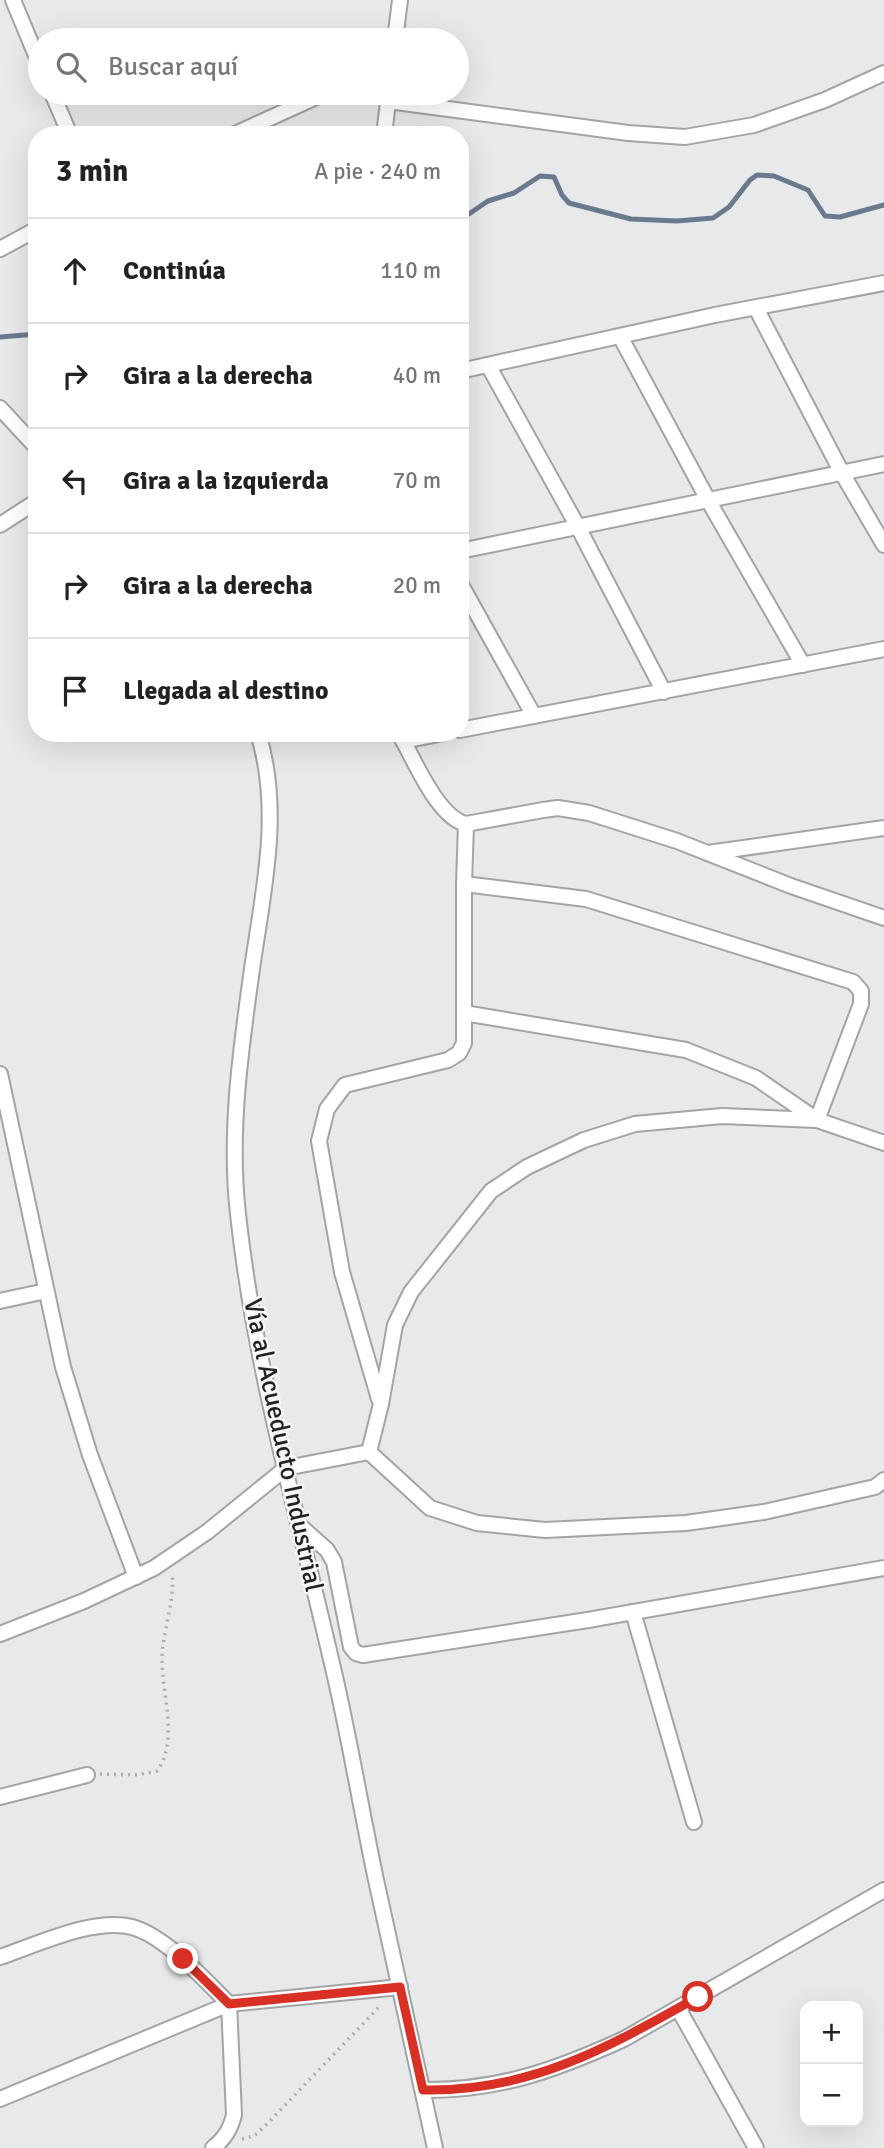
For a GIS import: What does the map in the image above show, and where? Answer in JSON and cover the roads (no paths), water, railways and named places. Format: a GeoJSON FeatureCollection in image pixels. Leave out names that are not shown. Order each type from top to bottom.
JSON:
{"type":"FeatureCollection","features":[{"type":"Feature","properties":{"kind":"street"},"geometry":{"type":"LineString","coordinates":[[0,4],[10,0],[28,39]]}},
{"type":"Feature","properties":{"kind":"street"},"geometry":{"type":"LineString","coordinates":[[396,28],[400,0]]}},
{"type":"Feature","properties":{"kind":"street"},"geometry":{"type":"LineString","coordinates":[[441,105],[628,133],[685,137],[754,125],[825,100],[884,73]]}},
{"type":"Feature","properties":{"kind":"street"},"geometry":{"type":"LineString","coordinates":[[57,105],[66,126]]}},
{"type":"Feature","properties":{"kind":"street"},"geometry":{"type":"LineString","coordinates":[[253,126],[299,105]]}},
{"type":"Feature","properties":{"kind":"street"},"geometry":{"type":"LineString","coordinates":[[385,126],[387,105]]}},
{"type":"Feature","properties":{"kind":"street"},"geometry":{"type":"LineString","coordinates":[[0,249],[28,234]]}},
{"type":"Feature","properties":{"kind":"street"},"geometry":{"type":"LineString","coordinates":[[469,369],[756,308],[884,284]]}},
{"type":"Feature","properties":{"kind":"street"},"geometry":{"type":"LineString","coordinates":[[756,308],[842,473],[884,545]]}},
{"type":"Feature","properties":{"kind":"street"},"geometry":{"type":"LineString","coordinates":[[620,336],[708,500],[803,665]]}},
{"type":"Feature","properties":{"kind":"street"},"geometry":{"type":"LineString","coordinates":[[488,365],[578,527],[664,691]]}},
{"type":"Feature","properties":{"kind":"street"},"geometry":{"type":"LineString","coordinates":[[0,408],[28,438]]}},
{"type":"Feature","properties":{"kind":"street"},"geometry":{"type":"LineString","coordinates":[[469,549],[884,464]]}},
{"type":"Feature","properties":{"kind":"street"},"geometry":{"type":"LineString","coordinates":[[0,525],[28,507]]}},
{"type":"Feature","properties":{"kind":"street"},"geometry":{"type":"LineString","coordinates":[[469,599],[534,716]]}},
{"type":"Feature","properties":{"kind":"street"},"geometry":{"type":"LineString","coordinates":[[469,728],[884,649]]}},
{"type":"Feature","properties":{"kind":"street","name":"Vía al Acueducto Industrial"},"geometry":{"type":"LineString","coordinates":[[260,742],[270,782],[270,836],[238,1088],[234,1141],[244,1255],[260,1355],[336,1683],[435,2148]]}},
{"type":"Feature","properties":{"kind":"street"},"geometry":{"type":"LineString","coordinates":[[404,742],[441,808],[457,822],[466,824],[543,810],[589,813],[884,918]]}},
{"type":"Feature","properties":{"kind":"street"},"geometry":{"type":"LineString","coordinates":[[381,1404],[342,1272],[319,1141],[327,1109],[345,1085],[448,1060],[459,1053],[464,1043],[466,824]]}},
{"type":"Feature","properties":{"kind":"street"},"geometry":{"type":"LineString","coordinates":[[706,853],[884,828]]}},
{"type":"Feature","properties":{"kind":"street"},"geometry":{"type":"LineString","coordinates":[[464,884],[586,899],[853,982],[861,990],[861,1004],[817,1120]]}},
{"type":"Feature","properties":{"kind":"street"},"geometry":{"type":"LineString","coordinates":[[464,1013],[686,1050],[756,1078],[817,1120],[884,1143]]}},
{"type":"Feature","properties":{"kind":"street"},"geometry":{"type":"LineString","coordinates":[[0,1074],[63,1367],[90,1455],[136,1577]]}},
{"type":"Feature","properties":{"kind":"street"},"geometry":{"type":"LineString","coordinates":[[369,1452],[381,1404],[395,1325],[411,1292],[491,1191],[527,1167],[584,1140],[635,1124],[722,1116],[817,1120]]}},
{"type":"Feature","properties":{"kind":"street"},"geometry":{"type":"LineString","coordinates":[[0,1301],[46,1291]]}},
{"type":"Feature","properties":{"kind":"street"},"geometry":{"type":"LineString","coordinates":[[0,1634],[136,1577],[168,1559],[239,1508],[286,1468],[369,1452]]}},
{"type":"Feature","properties":{"kind":"street"},"geometry":{"type":"LineString","coordinates":[[369,1452],[430,1508],[477,1523],[545,1530],[686,1522],[764,1512],[881,1484]]}},
{"type":"Feature","properties":{"kind":"street"},"geometry":{"type":"LineString","coordinates":[[299,1525],[327,1550],[334,1562],[346,1633],[351,1647],[356,1653],[374,1655],[884,1568]]}},
{"type":"Feature","properties":{"kind":"street"},"geometry":{"type":"LineString","coordinates":[[633,1612],[694,1822]]}},
{"type":"Feature","properties":{"kind":"street"},"geometry":{"type":"LineString","coordinates":[[0,1797],[87,1775]]}},
{"type":"Feature","properties":{"kind":"street"},"geometry":{"type":"LineString","coordinates":[[423,2090],[456,2091],[514,2081],[592,2054],[624,2039],[884,1891]]}},
{"type":"Feature","properties":{"kind":"street"},"geometry":{"type":"LineString","coordinates":[[0,1957],[88,1929],[108,1926],[132,1927],[146,1933],[183,1959],[229,2004],[234,2115],[230,2130],[217,2144]]}},
{"type":"Feature","properties":{"kind":"street"},"geometry":{"type":"LineString","coordinates":[[0,2099],[229,2004],[400,1987]]}},
{"type":"Feature","properties":{"kind":"street"},"geometry":{"type":"LineString","coordinates":[[678,2008],[756,2148]]}},
{"type":"Feature","properties":{"kind":"waterway"},"geometry":{"type":"LineString","coordinates":[[469,214],[488,201],[514,193],[540,176],[554,177],[569,203],[631,219],[677,221],[713,218],[729,207],[757,175],[774,176],[808,190],[825,216],[840,217],[884,205]]}},
{"type":"Feature","properties":{"kind":"waterway"},"geometry":{"type":"LineString","coordinates":[[0,337],[28,335]]}}]}
